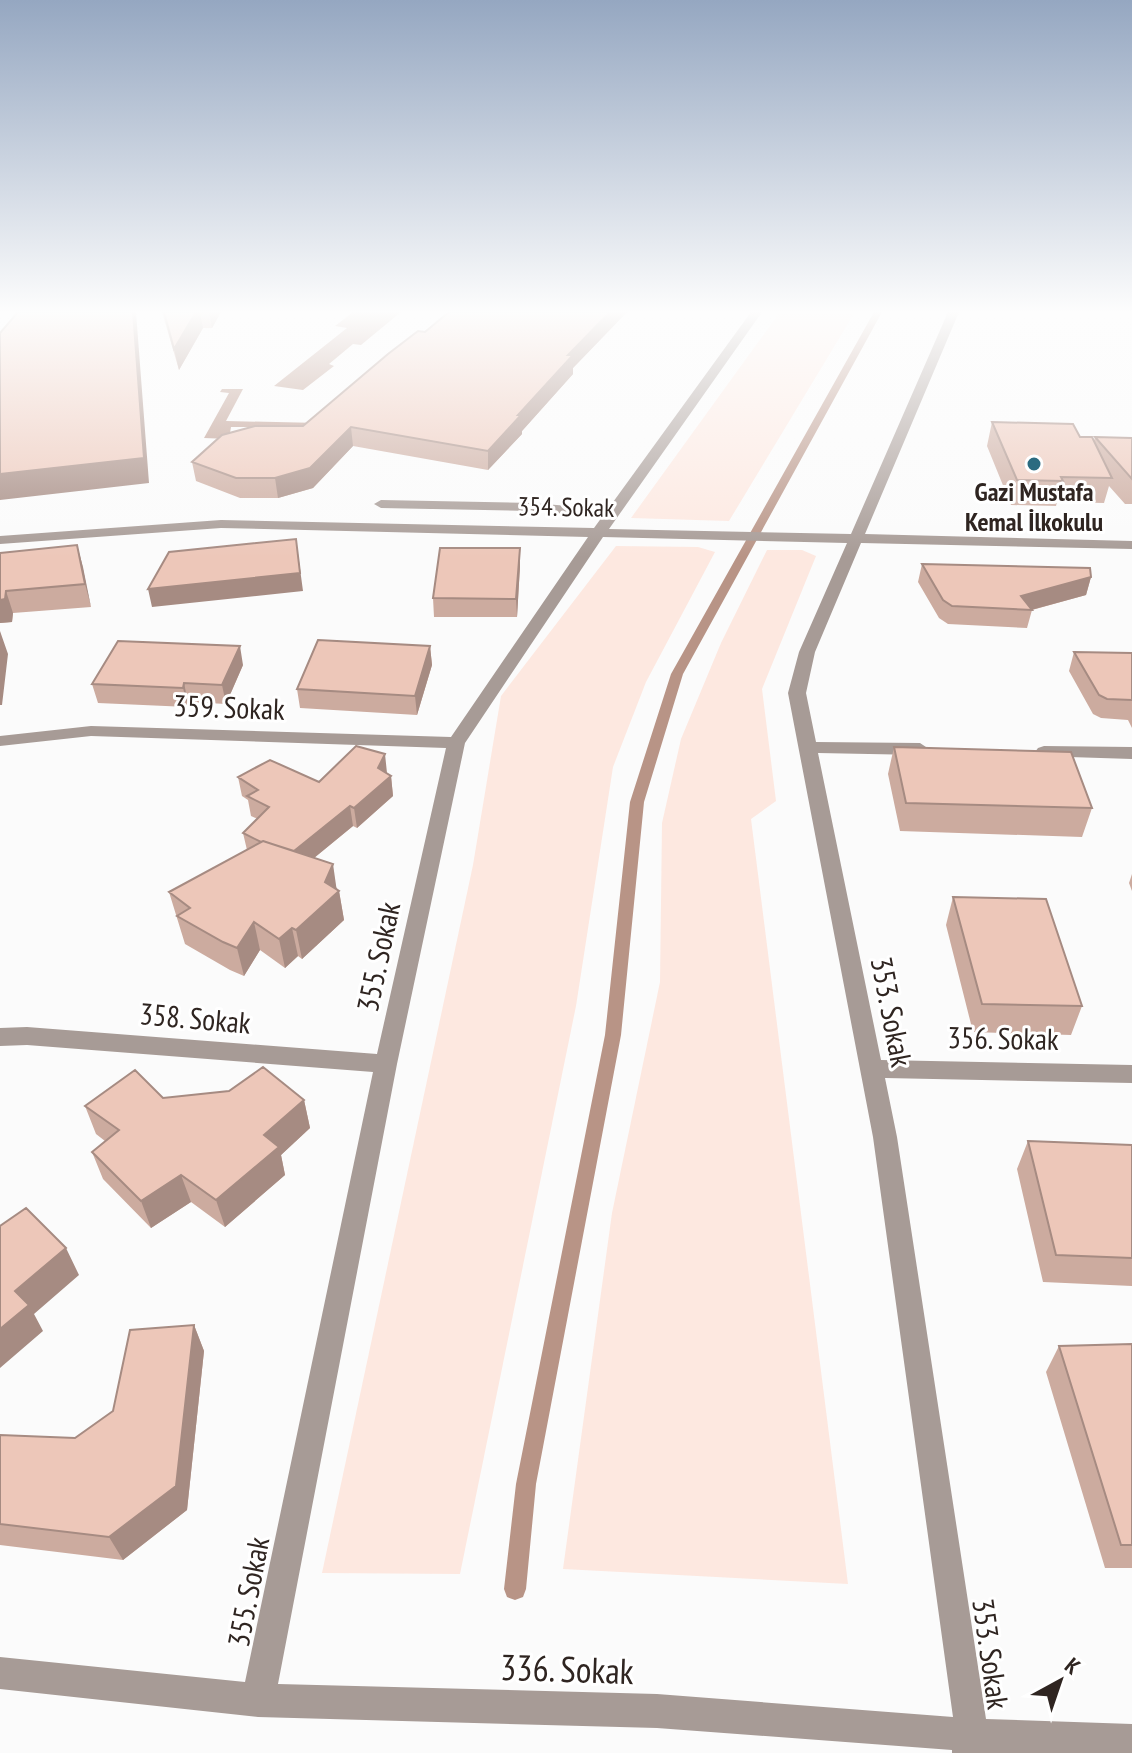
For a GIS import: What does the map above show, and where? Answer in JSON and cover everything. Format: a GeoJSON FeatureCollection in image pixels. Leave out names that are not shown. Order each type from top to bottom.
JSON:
{"type":"FeatureCollection","features":[{"type":"Feature","properties":{"kind":"street","name":"355. Sokak"},"geometry":{"type":"LineString","coordinates":[[258,1700],[386,1064],[456,743],[605,523],[698,394]]}},
{"type":"Feature","properties":{"kind":"street","name":"353. Sokak"},"geometry":{"type":"LineString","coordinates":[[919,394],[807,652],[797,693],[872,1069],[970,1744]]}},
{"type":"Feature","properties":{"kind":"street"},"geometry":{"type":"LineString","coordinates":[[381,504],[531,507],[605,523]]}},
{"type":"Feature","properties":{"kind":"street","name":"354. Sokak"},"geometry":{"type":"LineString","coordinates":[[0,540],[221,524],[605,523],[724,535],[1132,545]]}},
{"type":"Feature","properties":{"kind":"street","name":"359. Sokak"},"geometry":{"type":"LineString","coordinates":[[0,741],[91,731],[456,743]]}},
{"type":"Feature","properties":{"kind":"street"},"geometry":{"type":"LineString","coordinates":[[808,747],[932,749]]}},
{"type":"Feature","properties":{"kind":"street"},"geometry":{"type":"LineString","coordinates":[[1024,751],[1132,753]]}},
{"type":"Feature","properties":{"kind":"street","name":"358. Sokak"},"geometry":{"type":"LineString","coordinates":[[0,1037],[27,1036],[386,1064]]}},
{"type":"Feature","properties":{"kind":"street","name":"356. Sokak"},"geometry":{"type":"LineString","coordinates":[[872,1069],[1132,1074]]}},
{"type":"Feature","properties":{"kind":"street","name":"336. Sokak"},"geometry":{"type":"LineString","coordinates":[[0,1673],[258,1700],[657,1711],[970,1744],[1132,1741]]}},
{"type":"Feature","properties":{"kind":"shaded area"},"geometry":{"type":"Polygon","coordinates":[[[229,394],[240,394],[226,421],[320,423],[313,441],[248,427],[231,427],[229,439],[204,438],[229,394]]]}},
{"type":"Feature","properties":{"kind":"shaded area"},"geometry":{"type":"Polygon","coordinates":[[[721,394],[806,394],[729,521],[631,518],[721,394]]]}},
{"type":"Feature","properties":{"kind":"shaded area"},"geometry":{"type":"Polygon","coordinates":[[[616,546],[698,547],[715,552],[646,682],[613,767],[576,1006],[460,1574],[322,1573],[473,865],[501,696],[616,546]]]}},
{"type":"Feature","properties":{"kind":"shaded area"},"geometry":{"type":"Polygon","coordinates":[[[767,550],[802,550],[816,556],[762,689],[776,801],[751,819],[848,1584],[563,1569],[612,1213],[660,982],[662,823],[681,739],[721,643],[767,550]]]}},
{"type":"Feature","properties":{"kind":"building"},"geometry":{"type":"Polygon","coordinates":[[[0,394],[139,394],[144,458],[0,474],[0,394]]]}},
{"type":"Feature","properties":{"kind":"building"},"geometry":{"type":"Polygon","coordinates":[[[341,394],[537,394],[488,451],[351,427],[310,468],[275,478],[236,478],[192,462],[222,435],[255,426],[303,426],[341,394]]]}},
{"type":"Feature","properties":{"kind":"building"},"geometry":{"type":"Polygon","coordinates":[[[992,422],[1073,424],[1080,437],[1092,437],[1112,478],[1017,480],[992,422]]]}},
{"type":"Feature","properties":{"kind":"building"},"geometry":{"type":"Polygon","coordinates":[[[1095,437],[1132,438],[1132,479],[1095,437]]]}},
{"type":"Feature","properties":{"kind":"building"},"geometry":{"type":"Polygon","coordinates":[[[296,539],[300,573],[148,589],[169,552],[296,539]]]}},
{"type":"Feature","properties":{"kind":"building"},"geometry":{"type":"Polygon","coordinates":[[[77,545],[85,584],[6,591],[5,599],[0,600],[0,553],[77,545]]]}},
{"type":"Feature","properties":{"kind":"building"},"geometry":{"type":"Polygon","coordinates":[[[440,548],[520,548],[516,599],[433,598],[440,548]]]}},
{"type":"Feature","properties":{"kind":"building"},"geometry":{"type":"Polygon","coordinates":[[[922,564],[1090,568],[1091,577],[1021,596],[1032,610],[952,606],[943,600],[922,564]]]}},
{"type":"Feature","properties":{"kind":"building"},"geometry":{"type":"Polygon","coordinates":[[[318,640],[430,646],[415,696],[297,689],[318,640]]]}},
{"type":"Feature","properties":{"kind":"building"},"geometry":{"type":"Polygon","coordinates":[[[118,641],[240,646],[222,685],[184,683],[183,688],[92,684],[118,641]]]}},
{"type":"Feature","properties":{"kind":"building"},"geometry":{"type":"Polygon","coordinates":[[[1074,652],[1132,653],[1132,700],[1107,699],[1099,695],[1074,652]]]}},
{"type":"Feature","properties":{"kind":"building"},"geometry":{"type":"Polygon","coordinates":[[[356,746],[385,754],[378,768],[391,776],[354,808],[350,806],[294,851],[261,842],[243,833],[269,807],[247,796],[258,790],[238,777],[270,760],[319,782],[356,746]]]}},
{"type":"Feature","properties":{"kind":"building"},"geometry":{"type":"Polygon","coordinates":[[[894,747],[1071,752],[1092,808],[906,803],[894,747]]]}},
{"type":"Feature","properties":{"kind":"building"},"geometry":{"type":"Polygon","coordinates":[[[263,841],[333,864],[325,882],[339,891],[296,930],[292,928],[279,939],[254,922],[237,948],[177,916],[190,908],[169,892],[263,841]]]}},
{"type":"Feature","properties":{"kind":"building"},"geometry":{"type":"Polygon","coordinates":[[[953,897],[1046,899],[1082,1006],[982,1004],[953,897]]]}},
{"type":"Feature","properties":{"kind":"building"},"geometry":{"type":"Polygon","coordinates":[[[263,1067],[304,1100],[264,1135],[279,1147],[216,1200],[181,1175],[141,1201],[92,1152],[119,1130],[85,1106],[135,1070],[163,1098],[229,1091],[263,1067]]]}},
{"type":"Feature","properties":{"kind":"building"},"geometry":{"type":"Polygon","coordinates":[[[1028,1141],[1132,1145],[1132,1258],[1056,1255],[1028,1141]]]}},
{"type":"Feature","properties":{"kind":"building"},"geometry":{"type":"Polygon","coordinates":[[[26,1208],[66,1248],[15,1291],[29,1305],[0,1329],[0,1226],[26,1208]]]}},
{"type":"Feature","properties":{"kind":"building"},"geometry":{"type":"Polygon","coordinates":[[[194,1325],[176,1486],[109,1537],[0,1524],[0,1435],[75,1438],[113,1411],[130,1330],[194,1325]]]}},
{"type":"Feature","properties":{"kind":"building"},"geometry":{"type":"Polygon","coordinates":[[[1132,1344],[1132,1545],[1121,1545],[1059,1346],[1132,1344]]]}},
{"type":"Feature","properties":{"kind":"waterway"},"geometry":{"type":"LineString","coordinates":[[515,1589],[526,1484],[613,1035],[637,802],[677,674],[833,394]]}},
{"type":"Feature","properties":{"kind":"place","name":"Gazi Mustafa Kemal İlkokulu"},"geometry":{"type":"Point","coordinates":[1034,464]}}]}
